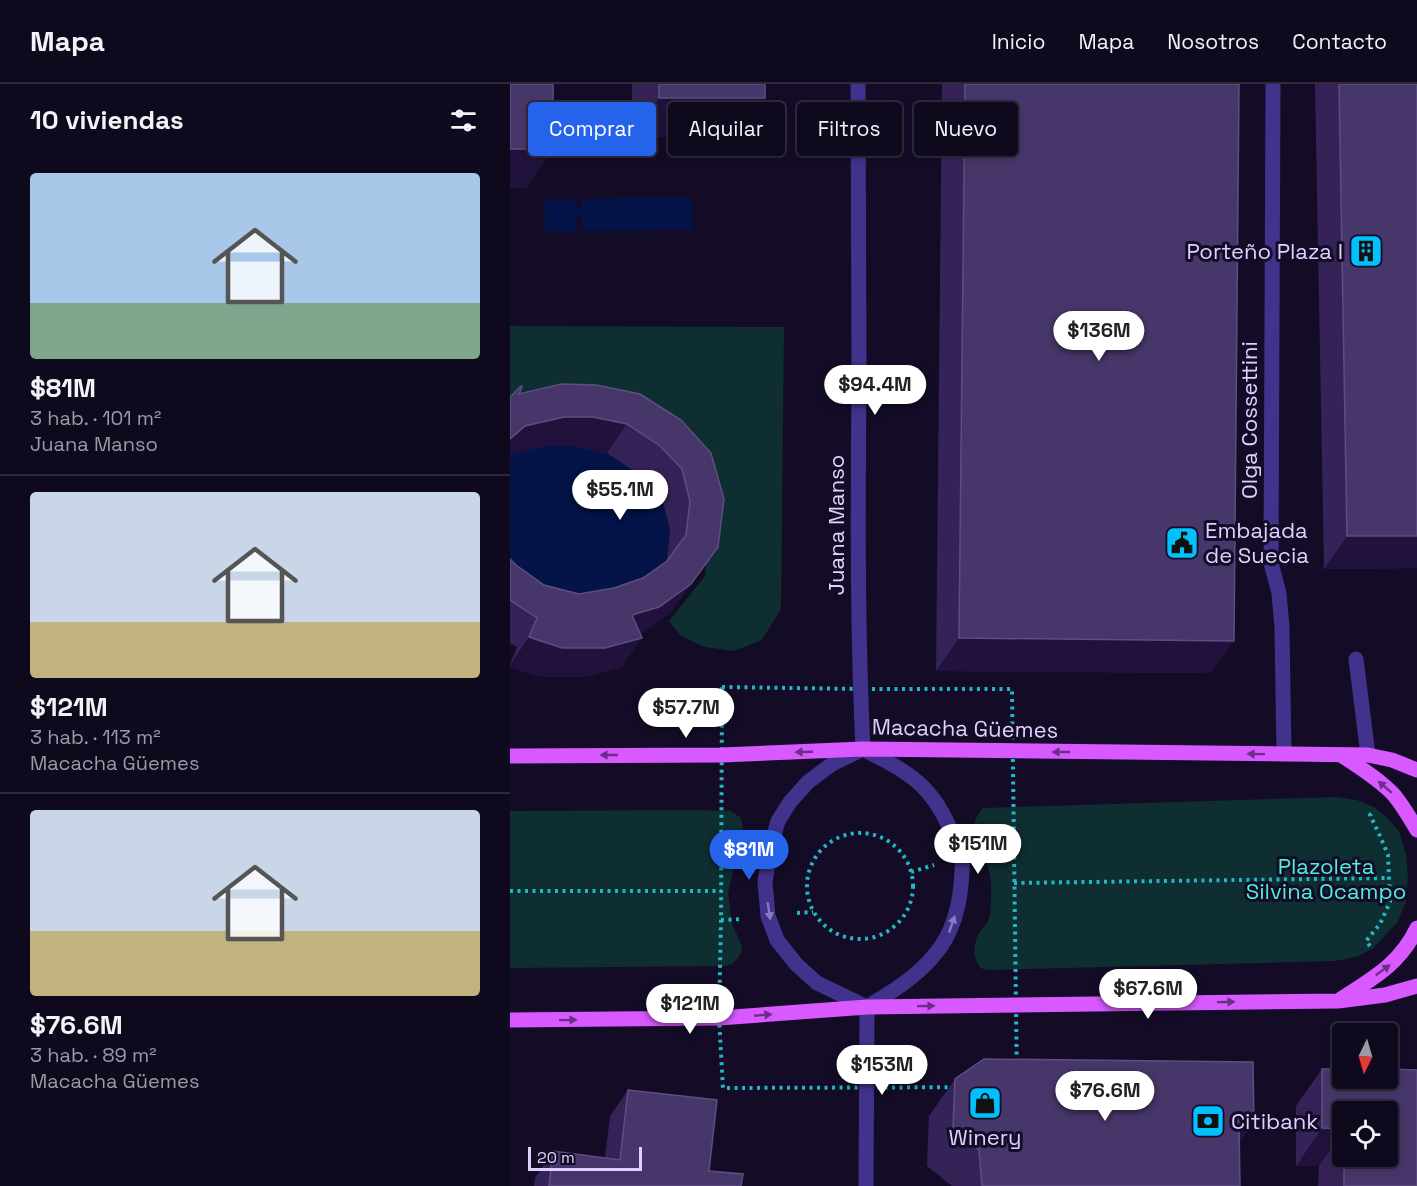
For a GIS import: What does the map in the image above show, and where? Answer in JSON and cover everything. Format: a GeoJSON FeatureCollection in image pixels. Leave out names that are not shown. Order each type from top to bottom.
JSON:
{"type":"FeatureCollection","features":[{"type":"Feature","properties":{"kind":"main road","name":"Macacha Güemes"},"geometry":{"type":"LineString","coordinates":[[510,756],[722,755],[862,749],[1368,755],[1392,760],[1417,771]]}},
{"type":"Feature","properties":{"kind":"main road"},"geometry":{"type":"LineString","coordinates":[[1341,755],[1370,774],[1393,794],[1417,830]]}},
{"type":"Feature","properties":{"kind":"main road"},"geometry":{"type":"LineString","coordinates":[[1338,1001],[1390,966],[1402,953],[1417,928]]}},
{"type":"Feature","properties":{"kind":"main road"},"geometry":{"type":"LineString","coordinates":[[510,1020],[719,1018],[867,1006],[1338,1001],[1385,995],[1417,986]]}},
{"type":"Feature","properties":{"kind":"street","name":"Juana Manso"},"geometry":{"type":"LineString","coordinates":[[858,84],[858,573],[862,749]]}},
{"type":"Feature","properties":{"kind":"street","name":"Olga Cossettini"},"geometry":{"type":"LineString","coordinates":[[1273,84],[1271,563],[1279,593],[1282,628],[1284,754]]}},
{"type":"Feature","properties":{"kind":"street"},"geometry":{"type":"LineString","coordinates":[[1356,659],[1368,755]]}},
{"type":"Feature","properties":{"kind":"street"},"geometry":{"type":"LineString","coordinates":[[862,749],[889,763],[924,787],[940,807],[962,857],[962,886],[949,933],[936,953],[899,988],[867,1006],[818,982],[796,964],[777,940],[768,916],[765,882],[778,821],[790,802],[808,782],[832,764],[862,749]]}},
{"type":"Feature","properties":{"kind":"street"},"geometry":{"type":"LineString","coordinates":[[866,1186],[867,1006]]}},
{"type":"Feature","properties":{"kind":"path"},"geometry":{"type":"LineString","coordinates":[[722,687],[719,1018],[723,1088]]}},
{"type":"Feature","properties":{"kind":"path"},"geometry":{"type":"LineString","coordinates":[[1012,689],[1017,1087]]}},
{"type":"Feature","properties":{"kind":"path"},"geometry":{"type":"LineString","coordinates":[[1372,949],[1366,941],[1380,924],[1390,902],[1388,855],[1370,815],[1376,808]]}},
{"type":"Feature","properties":{"kind":"path"},"geometry":{"type":"LineString","coordinates":[[857,833],[874,835],[890,843],[903,855],[911,872],[913,888],[909,905],[900,920],[887,931],[872,937],[855,938],[838,934],[824,926],[813,912],[807,895],[807,877],[812,861],[824,846],[839,837],[857,833]]}},
{"type":"Feature","properties":{"kind":"path"},"geometry":{"type":"LineString","coordinates":[[1014,883],[1389,878]]}},
{"type":"Feature","properties":{"kind":"path"},"geometry":{"type":"LineString","coordinates":[[510,891],[721,891]]}},
{"type":"Feature","properties":{"kind":"green space"},"geometry":{"type":"Polygon","coordinates":[[[510,326],[784,327],[781,609],[762,640],[734,651],[705,647],[681,636],[669,621],[705,576],[709,529],[698,479],[510,414],[510,326]]]}},
{"type":"Feature","properties":{"kind":"green space","name":"Plazoleta Silvina Ocampo"},"geometry":{"type":"Polygon","coordinates":[[[1337,797],[1357,800],[1376,808],[1399,831],[1406,854],[1408,877],[1406,902],[1397,923],[1372,949],[1356,957],[1335,961],[988,970],[980,968],[977,964],[975,944],[988,920],[991,904],[989,872],[974,828],[983,808],[1337,797]]]}},
{"type":"Feature","properties":{"kind":"green space"},"geometry":{"type":"Polygon","coordinates":[[[510,811],[730,811],[740,817],[743,827],[728,893],[732,924],[742,952],[732,964],[724,966],[510,968],[510,811]]]}},
{"type":"Feature","properties":{"kind":"shaded area"},"geometry":{"type":"Polygon","coordinates":[[[692,197],[692,230],[583,231],[582,216],[576,217],[576,232],[545,232],[545,199],[576,199],[576,207],[582,207],[582,199],[692,197]]]}},
{"type":"Feature","properties":{"kind":"shaded area"},"geometry":{"type":"Polygon","coordinates":[[[544,446],[572,446],[607,453],[640,475],[662,498],[670,530],[666,564],[647,590],[510,604],[510,454],[544,446]]]}},
{"type":"Feature","properties":{"kind":"building"},"geometry":{"type":"Polygon","coordinates":[[[510,84],[553,84],[553,102],[528,102],[528,149],[510,149],[510,84]]]}},
{"type":"Feature","properties":{"kind":"building"},"geometry":{"type":"Polygon","coordinates":[[[659,84],[765,84],[765,98],[659,98],[659,84]]]}},
{"type":"Feature","properties":{"kind":"building"},"geometry":{"type":"Polygon","coordinates":[[[965,84],[1239,84],[1234,641],[959,638],[964,156],[1018,156],[1018,102],[965,102],[965,84]]]}},
{"type":"Feature","properties":{"kind":"building","name":"Porteño Plaza I"},"geometry":{"type":"Polygon","coordinates":[[[1339,84],[1417,84],[1417,536],[1347,536],[1339,84]]]}},
{"type":"Feature","properties":{"kind":"building"},"geometry":{"type":"Polygon","coordinates":[[[561,384],[596,385],[640,394],[681,420],[711,453],[724,499],[718,547],[691,584],[659,607],[632,615],[642,638],[605,648],[562,648],[529,637],[537,618],[510,600],[510,559],[544,585],[579,594],[614,588],[643,578],[667,561],[686,535],[690,501],[682,469],[660,446],[627,424],[593,417],[564,417],[525,426],[510,439],[510,397],[521,386],[519,394],[561,384]]]}},
{"type":"Feature","properties":{"kind":"building"},"geometry":{"type":"Polygon","coordinates":[[[984,1059],[1253,1062],[1254,1121],[1239,1121],[1240,1186],[982,1186],[979,1150],[953,1129],[955,1079],[984,1059]]]}},
{"type":"Feature","properties":{"kind":"building"},"geometry":{"type":"Polygon","coordinates":[[[1322,1069],[1332,1069],[1332,1089],[1398,1089],[1398,1069],[1417,1070],[1417,1186],[1344,1186],[1344,1167],[1398,1167],[1398,1101],[1332,1101],[1332,1128],[1322,1128],[1322,1069]]]}},
{"type":"Feature","properties":{"kind":"building"},"geometry":{"type":"Polygon","coordinates":[[[628,1090],[717,1100],[709,1171],[743,1174],[741,1186],[549,1186],[553,1151],[620,1160],[628,1090]]]}},
{"type":"Feature","properties":{"kind":"place","name":"Porteño Plaza I"},"geometry":{"type":"Point","coordinates":[1366,251]}},
{"type":"Feature","properties":{"kind":"place","name":"Embajada de Suecia"},"geometry":{"type":"Point","coordinates":[1182,543]}},
{"type":"Feature","properties":{"kind":"place","name":"Winery"},"geometry":{"type":"Point","coordinates":[985,1103]}},
{"type":"Feature","properties":{"kind":"place","name":"Citibank"},"geometry":{"type":"Point","coordinates":[1208,1121]}}]}
